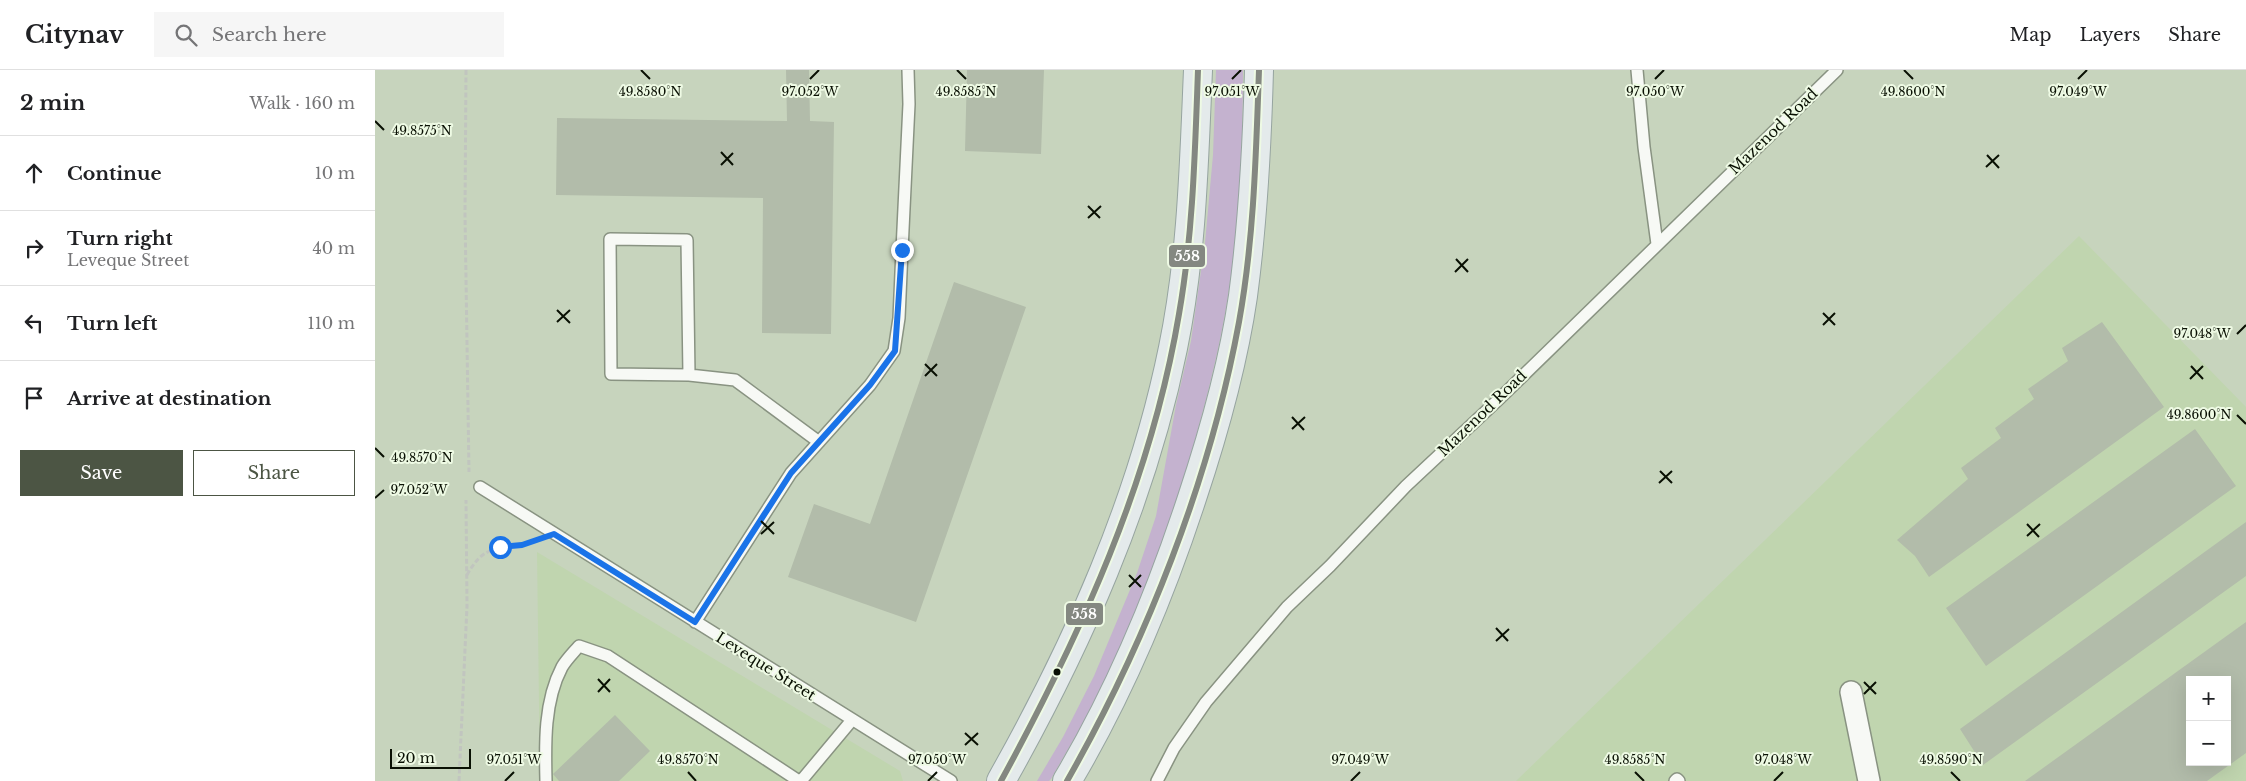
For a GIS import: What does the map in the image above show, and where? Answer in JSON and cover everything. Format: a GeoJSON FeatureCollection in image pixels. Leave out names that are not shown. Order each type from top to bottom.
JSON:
{"type":"FeatureCollection","features":[{"type":"Feature","properties":{"kind":"main road"},"geometry":{"type":"LineString","coordinates":[[1001,781],[1029,732],[1078,634],[1106,565],[1150,437],[1173,347],[1184,274],[1192,201],[1198,70]]}},
{"type":"Feature","properties":{"kind":"main road"},"geometry":{"type":"LineString","coordinates":[[1067,781],[1129,665],[1171,562],[1206,456],[1226,386],[1243,298],[1254,197],[1259,70]]}},
{"type":"Feature","properties":{"kind":"street"},"geometry":{"type":"LineString","coordinates":[[1851,692],[1869,781]]}},
{"type":"Feature","properties":{"kind":"lane"},"geometry":{"type":"LineString","coordinates":[[695,622],[791,473],[870,385],[895,351],[909,104],[908,70]]}},
{"type":"Feature","properties":{"kind":"lane"},"geometry":{"type":"LineString","coordinates":[[1637,70],[1644,147],[1657,244]]}},
{"type":"Feature","properties":{"kind":"lane","name":"Mazenod Road"},"geometry":{"type":"LineString","coordinates":[[1157,781],[1174,748],[1206,702],[1287,607],[1330,566],[1406,486],[1837,70]]}},
{"type":"Feature","properties":{"kind":"lane"},"geometry":{"type":"LineString","coordinates":[[689,375],[687,240],[610,239],[611,374],[689,375],[735,380],[819,442]]}},
{"type":"Feature","properties":{"kind":"lane","name":"Leveque Street"},"geometry":{"type":"LineString","coordinates":[[480,487],[951,781]]}},
{"type":"Feature","properties":{"kind":"lane"},"geometry":{"type":"LineString","coordinates":[[546,781],[549,702],[562,667],[579,646],[608,656],[800,781],[852,720]]}},
{"type":"Feature","properties":{"kind":"path"},"geometry":{"type":"LineString","coordinates":[[466,70],[465,214],[469,474]]}},
{"type":"Feature","properties":{"kind":"path"},"geometry":{"type":"LineString","coordinates":[[459,781],[467,492]]}},
{"type":"Feature","properties":{"kind":"path"},"geometry":{"type":"LineString","coordinates":[[466,576],[473,564],[485,552],[500,547],[522,545],[554,534]]}},
{"type":"Feature","properties":{"kind":"shaded area"},"geometry":{"type":"Polygon","coordinates":[[[1216,70],[1243,70],[1242,142],[1234,254],[1229,291],[1223,327],[1205,403],[1168,526],[1138,605],[1104,683],[1051,779],[1049,781],[1037,781],[1063,737],[1094,676],[1137,573],[1156,516],[1176,405],[1191,341],[1205,243],[1213,155],[1216,70]]]}},
{"type":"Feature","properties":{"kind":"shaded area"},"geometry":{"type":"Polygon","coordinates":[[[2079,236],[2246,407],[2246,781],[1516,781],[2079,236]]]}},
{"type":"Feature","properties":{"kind":"shaded area"},"geometry":{"type":"Polygon","coordinates":[[[537,552],[900,771],[903,781],[540,781],[537,552]]]}},
{"type":"Feature","properties":{"kind":"building"},"geometry":{"type":"Polygon","coordinates":[[[786,70],[809,70],[810,121],[834,122],[831,334],[762,333],[763,198],[556,195],[557,118],[787,121],[786,70]]]}},
{"type":"Feature","properties":{"kind":"building"},"geometry":{"type":"Polygon","coordinates":[[[967,70],[1044,70],[1041,154],[965,151],[967,70]]]}},
{"type":"Feature","properties":{"kind":"building"},"geometry":{"type":"Polygon","coordinates":[[[954,282],[1026,307],[916,622],[788,577],[814,504],[870,524],[954,282]]]}},
{"type":"Feature","properties":{"kind":"building"},"geometry":{"type":"Polygon","coordinates":[[[2102,322],[2164,407],[1929,577],[1915,556],[1897,540],[1968,479],[1961,468],[2001,438],[1995,428],[2034,399],[2028,389],[2068,361],[2062,348],[2102,322]]]}},
{"type":"Feature","properties":{"kind":"building"},"geometry":{"type":"Polygon","coordinates":[[[2195,429],[2236,486],[1986,666],[1946,608],[2195,429]]]}},
{"type":"Feature","properties":{"kind":"building"},"geometry":{"type":"Polygon","coordinates":[[[2246,522],[2246,576],[1983,765],[1960,729],[2246,522]]]}},
{"type":"Feature","properties":{"kind":"building"},"geometry":{"type":"Polygon","coordinates":[[[2246,622],[2246,753],[2231,764],[2231,676],[2186,676],[2186,766],[2228,766],[2207,781],[2025,781],[2246,622]]]}},
{"type":"Feature","properties":{"kind":"building"},"geometry":{"type":"Polygon","coordinates":[[[615,715],[650,751],[619,781],[559,781],[553,774],[615,715]]]}},
{"type":"Feature","properties":{"kind":"transit line","name":"558"},"geometry":{"type":"LineString","coordinates":[[1001,781],[1059,670],[1085,613],[1109,555],[1151,437],[1167,376],[1184,284],[1193,193],[1198,70]]}},
{"type":"Feature","properties":{"kind":"transit line","name":"558"},"geometry":{"type":"LineString","coordinates":[[1067,781],[1096,728],[1148,616],[1172,559],[1211,441],[1227,381],[1244,291],[1253,196],[1259,70]]}},
{"type":"Feature","properties":{"kind":"route"},"geometry":{"type":"LineString","coordinates":[[500,547],[522,545],[542,536],[554,534],[695,622],[791,473],[870,385],[895,351],[899,318],[902,250]]}}]}
